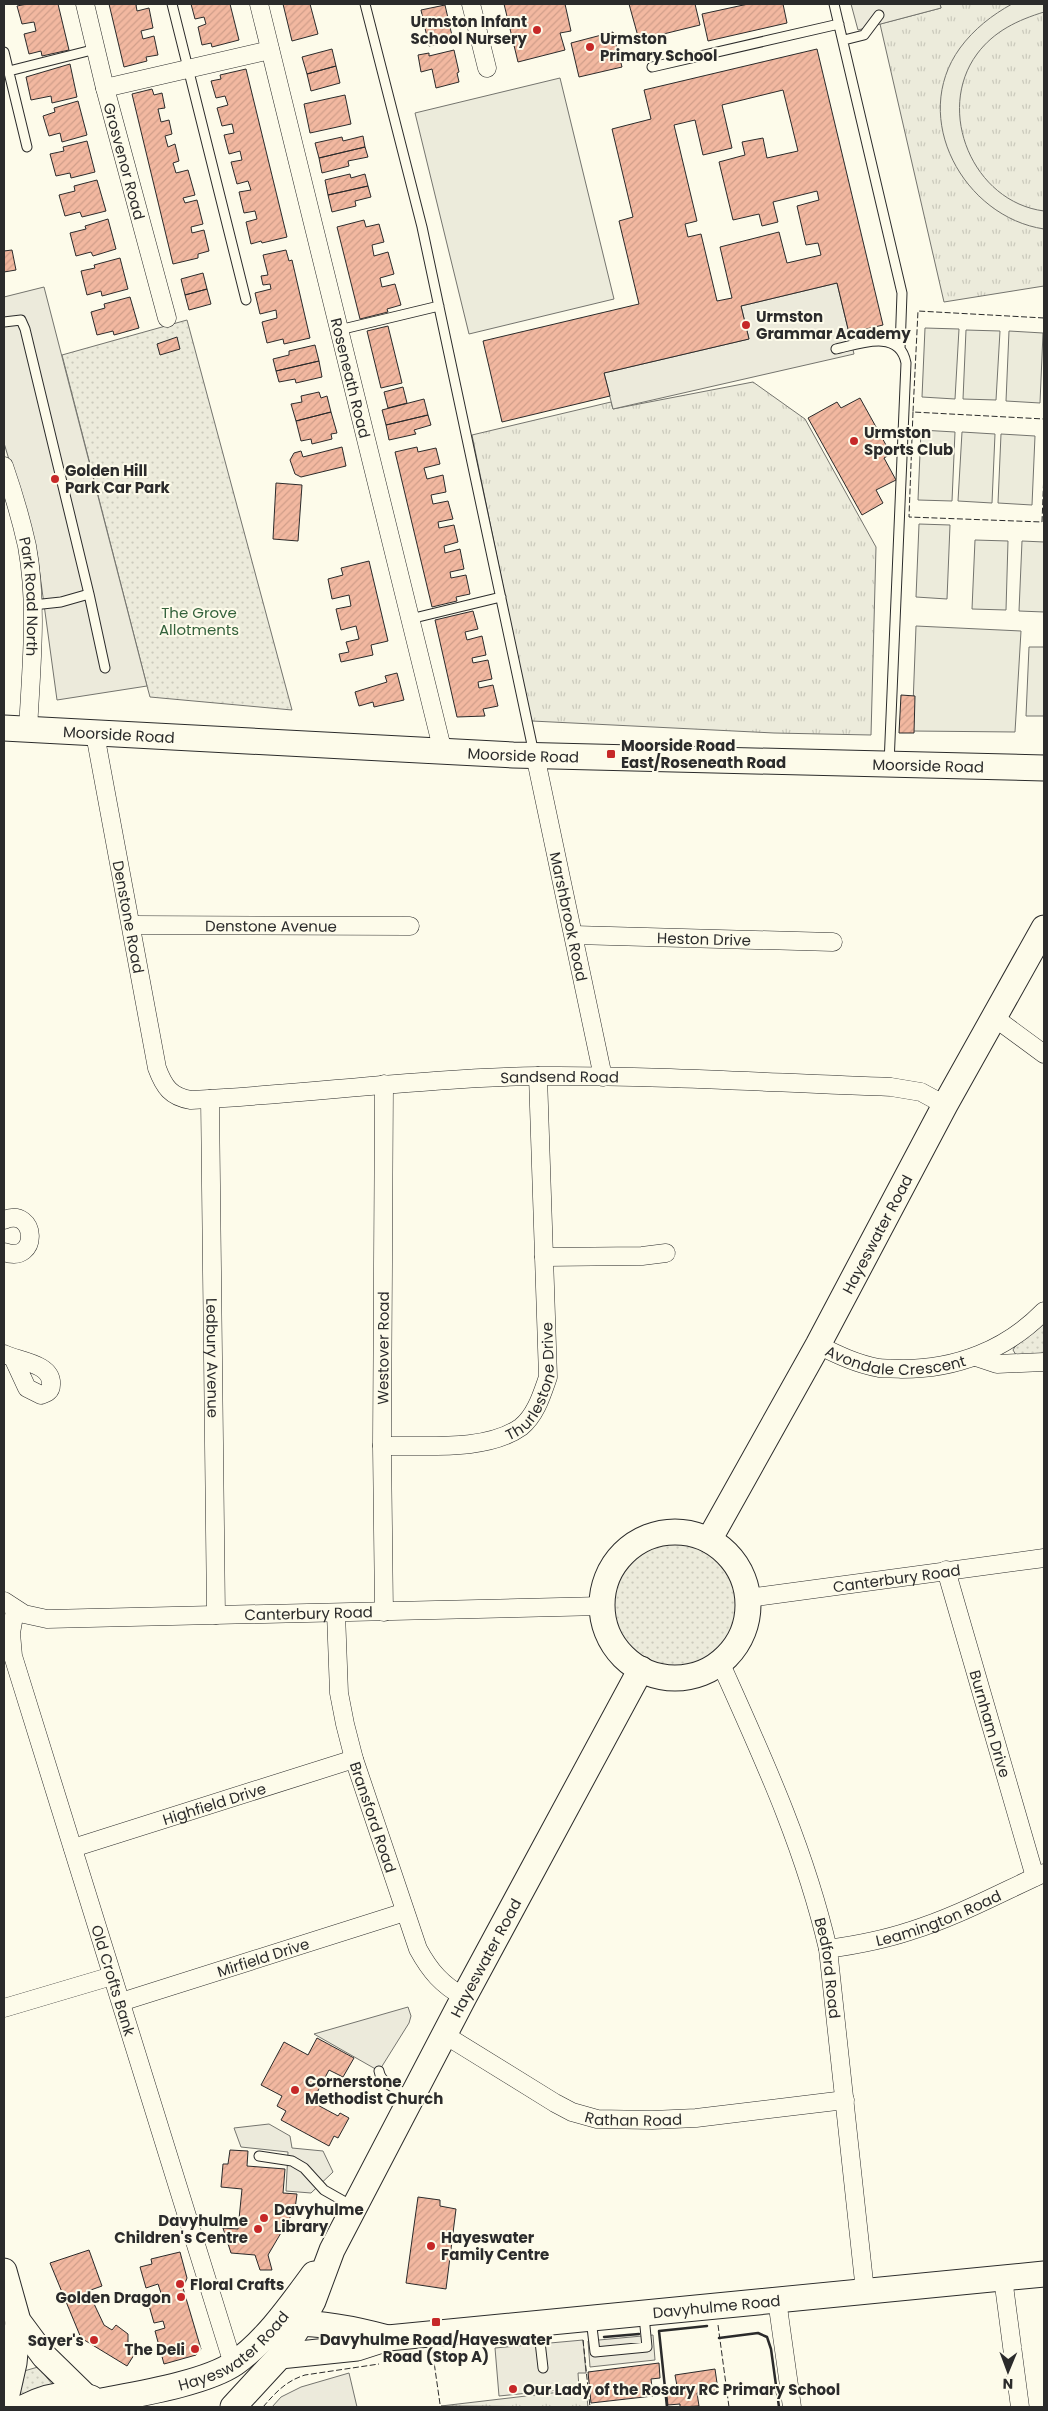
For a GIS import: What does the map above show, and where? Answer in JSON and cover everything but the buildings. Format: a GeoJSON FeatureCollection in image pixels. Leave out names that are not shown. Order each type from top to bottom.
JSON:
{"type":"FeatureCollection","features":[{"type":"Feature","properties":{"kind":"main road","name":"Moorside Road"},"geometry":{"type":"LineString","coordinates":[[16,729],[443,752],[1044,768]]}},
{"type":"Feature","properties":{"kind":"main road","name":"Hayeswater Road"},"geometry":{"type":"LineString","coordinates":[[709,1540],[818,1345],[945,1105],[996,1018],[1044,928]]}},
{"type":"Feature","properties":{"kind":"main road"},"geometry":{"type":"LineString","coordinates":[[668,1532],[689,1533],[709,1540],[726,1553],[741,1574],[748,1598],[746,1622],[737,1644],[720,1662],[705,1672],[688,1677],[671,1678],[641,1669],[626,1659],[614,1645],[606,1628],[602,1606],[606,1582],[615,1564],[629,1548],[647,1537],[668,1532]]}},
{"type":"Feature","properties":{"kind":"main road","name":"Hayeswater Road"},"geometry":{"type":"LineString","coordinates":[[233,2407],[280,2356],[301,2323],[313,2301],[332,2250],[354,2207],[464,1997],[641,1669]]}},
{"type":"Feature","properties":{"kind":"main road","name":"Hayeswater Road"},"geometry":{"type":"LineString","coordinates":[[24,2407],[40,2399],[63,2395],[100,2402],[216,2373],[233,2364],[253,2348],[332,2250]]}},
{"type":"Feature","properties":{"kind":"main road"},"geometry":{"type":"LineString","coordinates":[[4,2271],[18,2321],[44,2356],[100,2402]]}},
{"type":"Feature","properties":{"kind":"main road","name":"Davyhulme Road"},"geometry":{"type":"LineString","coordinates":[[388,2338],[1044,2274]]}},
{"type":"Feature","properties":{"kind":"main road"},"geometry":{"type":"LineString","coordinates":[[4,2407],[14,2363],[18,2321]]}},
{"type":"Feature","properties":{"kind":"main road"},"geometry":{"type":"LineString","coordinates":[[274,2324],[301,2323],[355,2329],[388,2338]]}},
{"type":"Feature","properties":{"kind":"main road"},"geometry":{"type":"LineString","coordinates":[[280,2356],[356,2348],[388,2338]]}},
{"type":"Feature","properties":{"kind":"street","name":"Grosvenor Road"},"geometry":{"type":"LineString","coordinates":[[85,4],[105,88],[167,318]]}},
{"type":"Feature","properties":{"kind":"street","name":"Roseneath Road"},"geometry":{"type":"LineString","coordinates":[[259,4],[443,752]]}},
{"type":"Feature","properties":{"kind":"street"},"geometry":{"type":"LineString","coordinates":[[470,4],[487,68]]}},
{"type":"Feature","properties":{"kind":"street"},"geometry":{"type":"LineString","coordinates":[[105,88],[270,50]]}},
{"type":"Feature","properties":{"kind":"street","name":"Park Road North"},"geometry":{"type":"LineString","coordinates":[[4,466],[27,547],[33,605],[16,729]]}},
{"type":"Feature","properties":{"kind":"street","name":"Denstone Road"},"geometry":{"type":"LineString","coordinates":[[95,734],[157,1068],[166,1089],[173,1095]]}},
{"type":"Feature","properties":{"kind":"street","name":"Marshbrook Road"},"geometry":{"type":"LineString","coordinates":[[534,755],[574,934],[603,1077]]}},
{"type":"Feature","properties":{"kind":"street","name":"Denstone Avenue"},"geometry":{"type":"LineString","coordinates":[[131,924],[410,926]]}},
{"type":"Feature","properties":{"kind":"street","name":"Heston Drive"},"geometry":{"type":"LineString","coordinates":[[574,934],[833,942]]}},
{"type":"Feature","properties":{"kind":"street"},"geometry":{"type":"LineString","coordinates":[[996,1018],[1044,1054]]}},
{"type":"Feature","properties":{"kind":"street","name":"Sandsend Road"},"geometry":{"type":"LineString","coordinates":[[173,1095],[191,1100],[384,1084],[538,1076],[891,1087],[921,1092],[945,1105]]}},
{"type":"Feature","properties":{"kind":"street","name":"Thurlestone Drive"},"geometry":{"type":"LineString","coordinates":[[382,1446],[470,1444],[497,1438],[522,1426],[539,1404],[548,1377],[538,1076]]}},
{"type":"Feature","properties":{"kind":"street","name":"Westover Road"},"geometry":{"type":"LineString","coordinates":[[384,1084],[382,1446],[384,1612]]}},
{"type":"Feature","properties":{"kind":"street","name":"Ledbury Avenue"},"geometry":{"type":"LineString","coordinates":[[210,1099],[216,1615]]}},
{"type":"Feature","properties":{"kind":"street"},"geometry":{"type":"LineString","coordinates":[[4,1220],[12,1218],[23,1221],[30,1231],[31,1237],[30,1243],[22,1252],[10,1254],[4,1252]]}},
{"type":"Feature","properties":{"kind":"street"},"geometry":{"type":"LineString","coordinates":[[544,1257],[642,1256],[666,1252]]}},
{"type":"Feature","properties":{"kind":"street","name":"Avondale Crescent"},"geometry":{"type":"LineString","coordinates":[[818,1345],[845,1358],[880,1368],[939,1367],[976,1358],[1009,1341],[1044,1311]]}},
{"type":"Feature","properties":{"kind":"street","name":"Avondale Crescent"},"geometry":{"type":"LineString","coordinates":[[976,1358],[997,1364],[1044,1362]]}},
{"type":"Feature","properties":{"kind":"street","name":"Canterbury Road"},"geometry":{"type":"LineString","coordinates":[[748,1598],[1044,1558]]}},
{"type":"Feature","properties":{"kind":"street","name":"Burnham Drive"},"geometry":{"type":"LineString","coordinates":[[946,1570],[1039,1875]]}},
{"type":"Feature","properties":{"kind":"street","name":"Canterbury Road"},"geometry":{"type":"LineString","coordinates":[[9,1605],[47,1619],[602,1606]]}},
{"type":"Feature","properties":{"kind":"street","name":"Old Crofts Bank"},"geometry":{"type":"LineString","coordinates":[[9,1605],[13,1656],[233,2364]]}},
{"type":"Feature","properties":{"kind":"street","name":"Bransford Road"},"geometry":{"type":"LineString","coordinates":[[336,1613],[339,1693],[354,1759],[418,1949],[428,1969],[439,1981],[464,1997]]}},
{"type":"Feature","properties":{"kind":"street","name":"Bedford Road"},"geometry":{"type":"LineString","coordinates":[[720,1662],[796,1839],[819,1912],[828,1949],[865,2292]]}},
{"type":"Feature","properties":{"kind":"street","name":"Highfield Drive"},"geometry":{"type":"LineString","coordinates":[[73,1848],[354,1759]]}},
{"type":"Feature","properties":{"kind":"street","name":"Leamington Road"},"geometry":{"type":"LineString","coordinates":[[828,1949],[857,1945],[911,1931],[1039,1875]]}},
{"type":"Feature","properties":{"kind":"street","name":"Mirfield Drive"},"geometry":{"type":"LineString","coordinates":[[121,2002],[405,1912]]}},
{"type":"Feature","properties":{"kind":"street"},"geometry":{"type":"LineString","coordinates":[[4,2008],[112,1976]]}},
{"type":"Feature","properties":{"kind":"street","name":"Rathan Road"},"geometry":{"type":"LineString","coordinates":[[445,2035],[554,2103],[572,2112],[597,2119],[652,2120],[696,2118],[845,2100]]}},
{"type":"Feature","properties":{"kind":"street"},"geometry":{"type":"LineString","coordinates":[[1003,2278],[1020,2407]]}},
{"type":"Feature","properties":{"kind":"street"},"geometry":{"type":"LineString","coordinates":[[777,2300],[792,2407]]}},
{"type":"Feature","properties":{"kind":"lane"},"geometry":{"type":"LineString","coordinates":[[172,4],[246,300]]}},
{"type":"Feature","properties":{"kind":"lane"},"geometry":{"type":"LineString","coordinates":[[365,4],[394,114],[439,306],[534,755]]}},
{"type":"Feature","properties":{"kind":"lane"},"geometry":{"type":"LineString","coordinates":[[834,4],[902,293],[900,349]]}},
{"type":"Feature","properties":{"kind":"lane"},"geometry":{"type":"LineString","coordinates":[[844,40],[864,35],[879,15]]}},
{"type":"Feature","properties":{"kind":"lane"},"geometry":{"type":"LineString","coordinates":[[652,67],[839,24]]}},
{"type":"Feature","properties":{"kind":"lane"},"geometry":{"type":"LineString","coordinates":[[9,71],[96,50]]}},
{"type":"Feature","properties":{"kind":"lane"},"geometry":{"type":"LineString","coordinates":[[4,52],[27,147]]}},
{"type":"Feature","properties":{"kind":"lane"},"geometry":{"type":"LineString","coordinates":[[339,330],[439,306]]}},
{"type":"Feature","properties":{"kind":"lane"},"geometry":{"type":"LineString","coordinates":[[4,322],[21,320],[25,329],[105,668]]}},
{"type":"Feature","properties":{"kind":"lane"},"geometry":{"type":"LineString","coordinates":[[836,349],[879,340],[900,349],[906,363],[889,764]]}},
{"type":"Feature","properties":{"kind":"lane"},"geometry":{"type":"LineString","coordinates":[[33,605],[61,602],[89,594]]}},
{"type":"Feature","properties":{"kind":"lane"},"geometry":{"type":"LineString","coordinates":[[410,620],[501,597]]}},
{"type":"Feature","properties":{"kind":"lane"},"geometry":{"type":"LineString","coordinates":[[379,2071],[380,2077],[389,2085],[412,2097]]}},
{"type":"Feature","properties":{"kind":"lane"},"geometry":{"type":"LineString","coordinates":[[259,2156],[292,2161],[304,2168],[324,2190],[354,2207]]}},
{"type":"Feature","properties":{"kind":"lane"},"geometry":{"type":"LineString","coordinates":[[591,2318],[595,2352],[647,2346],[643,2313]]}},
{"type":"Feature","properties":{"kind":"lane"},"geometry":{"type":"LineString","coordinates":[[538,2324],[544,2368]]}},
{"type":"Feature","properties":{"kind":"green space"},"geometry":{"type":"Polygon","coordinates":[[[940,4],[1044,4],[1044,286],[944,302],[880,24],[941,8],[940,4]]]}},
{"type":"Feature","properties":{"kind":"green space"},"geometry":{"type":"Polygon","coordinates":[[[1012,4],[1044,4],[1044,12],[1007,27],[991,39],[977,54],[965,77],[960,101],[961,126],[968,150],[981,172],[998,191],[1019,204],[1044,211],[1044,229],[1015,221],[990,205],[969,185],[953,160],[943,133],[940,104],[946,75],[960,48],[984,23],[1012,4]]]}},
{"type":"Feature","properties":{"kind":"green space"},"geometry":{"type":"Polygon","coordinates":[[[560,78],[614,299],[469,334],[415,113],[560,78]]]}},
{"type":"Feature","properties":{"kind":"green space","name":"The Grove Allotments"},"geometry":{"type":"Polygon","coordinates":[[[187,320],[292,710],[150,697],[147,686],[62,355],[187,320]]]}},
{"type":"Feature","properties":{"kind":"green space"},"geometry":{"type":"Polygon","coordinates":[[[925,328],[959,329],[955,399],[922,397],[925,328]]]}},
{"type":"Feature","properties":{"kind":"green space"},"geometry":{"type":"Polygon","coordinates":[[[966,330],[1000,331],[996,400],[963,399],[966,330]]]}},
{"type":"Feature","properties":{"kind":"green space"},"geometry":{"type":"Polygon","coordinates":[[[1009,331],[1043,333],[1040,403],[1006,401],[1009,331]]]}},
{"type":"Feature","properties":{"kind":"green space"},"geometry":{"type":"Polygon","coordinates":[[[753,382],[805,419],[876,547],[871,735],[774,733],[532,721],[472,435],[611,402],[613,409],[753,382]]]}},
{"type":"Feature","properties":{"kind":"green space"},"geometry":{"type":"Polygon","coordinates":[[[921,430],[955,432],[952,501],[918,500],[921,430]]]}},
{"type":"Feature","properties":{"kind":"green space"},"geometry":{"type":"Polygon","coordinates":[[[962,432],[995,434],[992,503],[958,501],[962,432]]]}},
{"type":"Feature","properties":{"kind":"green space"},"geometry":{"type":"Polygon","coordinates":[[[1001,434],[1035,436],[1032,505],[998,503],[1001,434]]]}},
{"type":"Feature","properties":{"kind":"green space"},"geometry":{"type":"Polygon","coordinates":[[[919,524],[950,525],[947,599],[916,597],[919,524]]]}},
{"type":"Feature","properties":{"kind":"green space"},"geometry":{"type":"Polygon","coordinates":[[[975,540],[1008,541],[1006,610],[972,609],[975,540]]]}},
{"type":"Feature","properties":{"kind":"green space"},"geometry":{"type":"Polygon","coordinates":[[[1022,541],[1044,542],[1044,612],[1019,611],[1022,541]]]}},
{"type":"Feature","properties":{"kind":"green space"},"geometry":{"type":"Polygon","coordinates":[[[916,626],[1021,631],[1015,732],[912,731],[916,626]]]}},
{"type":"Feature","properties":{"kind":"green space"},"geometry":{"type":"Polygon","coordinates":[[[1029,647],[1044,647],[1044,716],[1026,716],[1029,647]]]}},
{"type":"Feature","properties":{"kind":"green space"},"geometry":{"type":"Polygon","coordinates":[[[1044,1323],[1044,1355],[1016,1355],[1013,1350],[1016,1345],[1044,1323]]]}},
{"type":"Feature","properties":{"kind":"green space"},"geometry":{"type":"Polygon","coordinates":[[[675,1543],[699,1548],[719,1561],[732,1581],[737,1605],[732,1629],[719,1649],[699,1662],[675,1667],[651,1662],[631,1649],[618,1629],[613,1605],[618,1581],[631,1561],[651,1548],[675,1543]]]}},
{"type":"Feature","properties":{"kind":"green space"},"geometry":{"type":"Polygon","coordinates":[[[38,2367],[53,2385],[18,2396],[24,2371],[38,2367]]]}},
{"type":"Feature","properties":{"kind":"green space"},"geometry":{"type":"Polygon","coordinates":[[[586,2389],[588,2407],[441,2406],[586,2389]]]}},
{"type":"Feature","properties":{"kind":"shaded area"},"geometry":{"type":"Polygon","coordinates":[[[851,4],[940,4],[941,8],[858,30],[851,4]]]}},
{"type":"Feature","properties":{"kind":"shaded area"},"geometry":{"type":"Polygon","coordinates":[[[837,283],[854,354],[613,409],[604,373],[749,339],[741,306],[837,283]]]}},
{"type":"Feature","properties":{"kind":"shaded area","name":"Golden Hill Park Car Park"},"geometry":{"type":"Polygon","coordinates":[[[44,287],[147,686],[57,700],[37,553],[4,443],[4,297],[44,287]]]}},
{"type":"Feature","properties":{"kind":"shaded area"},"geometry":{"type":"Polygon","coordinates":[[[408,2007],[411,2016],[409,2023],[379,2071],[314,2034],[408,2007]]]}},
{"type":"Feature","properties":{"kind":"shaded area"},"geometry":{"type":"Polygon","coordinates":[[[269,2124],[290,2136],[292,2148],[323,2151],[333,2172],[311,2193],[286,2191],[288,2152],[241,2147],[234,2128],[269,2124]]]}},
{"type":"Feature","properties":{"kind":"shaded area"},"geometry":{"type":"Polygon","coordinates":[[[653,2335],[655,2360],[590,2367],[588,2341],[653,2335]]]}},
{"type":"Feature","properties":{"kind":"shaded area"},"geometry":{"type":"Polygon","coordinates":[[[583,2340],[586,2373],[578,2373],[579,2388],[499,2396],[495,2348],[583,2340]]]}},
{"type":"Feature","properties":{"kind":"shaded area"},"geometry":{"type":"Polygon","coordinates":[[[349,2373],[357,2407],[272,2407],[281,2397],[301,2387],[349,2373]]]}},
{"type":"Feature","properties":{"kind":"fence"},"geometry":{"type":"LineString","coordinates":[[1044,318],[918,311],[913,412],[1044,419]]}},
{"type":"Feature","properties":{"kind":"fence"},"geometry":{"type":"LineString","coordinates":[[913,412],[909,517],[1042,522],[1044,472]]}},
{"type":"Feature","properties":{"kind":"fence"},"geometry":{"type":"LineString","coordinates":[[718,2325],[729,2407]]}},
{"type":"Feature","properties":{"kind":"fence"},"geometry":{"type":"LineString","coordinates":[[583,2340],[590,2407]]}},
{"type":"Feature","properties":{"kind":"fence"},"geometry":{"type":"LineString","coordinates":[[440,2404],[433,2355],[448,2353]]}},
{"type":"Feature","properties":{"kind":"fence"},"geometry":{"type":"LineString","coordinates":[[263,2407],[282,2388],[298,2377],[379,2364]]}},
{"type":"Feature","properties":{"kind":"wall"},"geometry":{"type":"LineString","coordinates":[[667,2407],[659,2331],[707,2326]]}},
{"type":"Feature","properties":{"kind":"wall"},"geometry":{"type":"LineString","coordinates":[[719,2338],[758,2333],[767,2337],[771,2349],[779,2407]]}},
{"type":"Feature","properties":{"kind":"wall"},"geometry":{"type":"LineString","coordinates":[[604,2337],[639,2334]]}},
{"type":"Feature","properties":{"kind":"place","name":"Urmston Infant School Nursery"},"geometry":{"type":"Point","coordinates":[537,30]}},
{"type":"Feature","properties":{"kind":"place","name":"Urmston Primary School"},"geometry":{"type":"Point","coordinates":[590,47]}},
{"type":"Feature","properties":{"kind":"place","name":"Urmston Grammar Academy"},"geometry":{"type":"Point","coordinates":[746,325]}},
{"type":"Feature","properties":{"kind":"place","name":"Urmston Sports Club"},"geometry":{"type":"Point","coordinates":[854,441]}},
{"type":"Feature","properties":{"kind":"place","name":"Golden Hill Park Car Park"},"geometry":{"type":"Point","coordinates":[55,479]}},
{"type":"Feature","properties":{"kind":"place","name":"Moorside Road East/Roseneath Road"},"geometry":{"type":"Point","coordinates":[611,754]}},
{"type":"Feature","properties":{"kind":"place","name":"Cornerstone Methodist Church"},"geometry":{"type":"Point","coordinates":[295,2090]}},
{"type":"Feature","properties":{"kind":"place","name":"Davyhulme Library"},"geometry":{"type":"Point","coordinates":[264,2218]}},
{"type":"Feature","properties":{"kind":"place","name":"Davyhulme Children's Centre"},"geometry":{"type":"Point","coordinates":[258,2229]}},
{"type":"Feature","properties":{"kind":"place","name":"Hayeswater Family Centre"},"geometry":{"type":"Point","coordinates":[431,2246]}},
{"type":"Feature","properties":{"kind":"place","name":"Floral Crafts"},"geometry":{"type":"Point","coordinates":[180,2284]}},
{"type":"Feature","properties":{"kind":"place","name":"Golden Dragon"},"geometry":{"type":"Point","coordinates":[181,2297]}},
{"type":"Feature","properties":{"kind":"place","name":"Davyhulme Road/Hayeswater Road (Stop A)"},"geometry":{"type":"Point","coordinates":[436,2322]}},
{"type":"Feature","properties":{"kind":"place","name":"Sayer's"},"geometry":{"type":"Point","coordinates":[94,2340]}},
{"type":"Feature","properties":{"kind":"place","name":"The Deli"},"geometry":{"type":"Point","coordinates":[195,2349]}},
{"type":"Feature","properties":{"kind":"place","name":"Our Lady of the Rosary RC Primary School"},"geometry":{"type":"Point","coordinates":[513,2389]}}]}
